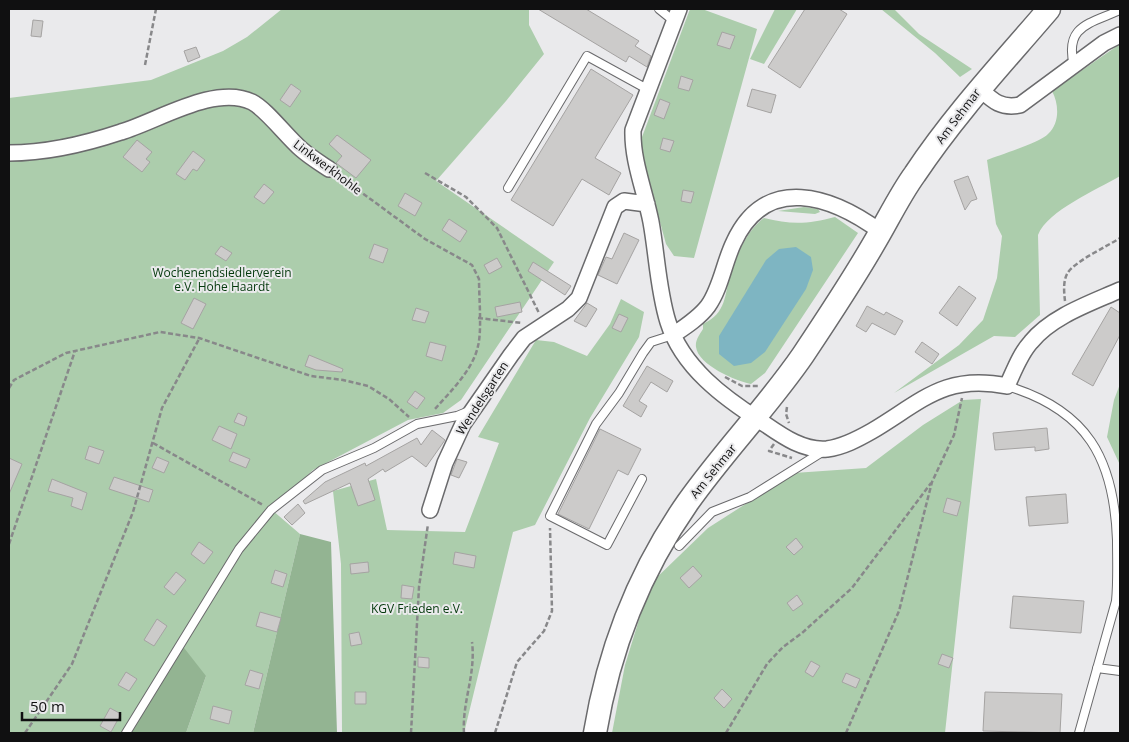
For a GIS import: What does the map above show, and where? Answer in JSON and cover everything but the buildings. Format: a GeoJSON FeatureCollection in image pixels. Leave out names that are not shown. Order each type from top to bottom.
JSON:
{"type":"FeatureCollection","features":[{"type":"Feature","properties":{"kind":"main road","name":"Am Sehmar"},"geometry":{"type":"LineString","coordinates":[[595,733],[603,684],[627,611],[643,579],[689,500],[774,396],[848,287],[914,175],[979,88],[1049,9]]}},
{"type":"Feature","properties":{"kind":"street"},"geometry":{"type":"LineString","coordinates":[[677,15],[633,130],[632,149],[647,204],[664,304],[673,335],[683,354],[730,401],[786,438],[807,447],[827,448],[852,442],[929,394],[947,386],[987,382],[1006,386],[1031,342],[1065,307],[1120,290]]}},
{"type":"Feature","properties":{"kind":"street"},"geometry":{"type":"LineString","coordinates":[[979,88],[995,103],[1002,106],[1020,105],[1104,43],[1120,35]]}},
{"type":"Feature","properties":{"kind":"street","name":"Linkwerkhohle"},"geometry":{"type":"LineString","coordinates":[[9,153],[41,151],[77,144],[121,132],[215,97],[236,96],[254,103],[302,150],[330,169]]}},
{"type":"Feature","properties":{"kind":"street"},"geometry":{"type":"LineString","coordinates":[[673,335],[703,313],[710,304],[734,243],[743,226],[759,209],[767,204],[794,197],[810,198],[848,211],[881,232]]}},
{"type":"Feature","properties":{"kind":"street","name":"Wendelsgarten"},"geometry":{"type":"LineString","coordinates":[[430,510],[445,463],[463,424],[524,338],[542,324],[568,309],[579,298],[617,204],[624,201],[647,204]]}},
{"type":"Feature","properties":{"kind":"lane"},"geometry":{"type":"LineString","coordinates":[[658,9],[677,15]]}},
{"type":"Feature","properties":{"kind":"lane"},"geometry":{"type":"LineString","coordinates":[[1074,66],[1071,44],[1080,28],[1120,10]]}},
{"type":"Feature","properties":{"kind":"lane"},"geometry":{"type":"LineString","coordinates":[[508,188],[587,56],[649,90]]}},
{"type":"Feature","properties":{"kind":"lane"},"geometry":{"type":"LineString","coordinates":[[642,479],[607,545],[550,516],[596,424],[619,393],[643,353],[651,342],[673,335]]}},
{"type":"Feature","properties":{"kind":"lane"},"geometry":{"type":"LineString","coordinates":[[1006,386],[1034,394],[1062,411],[1084,432],[1101,456],[1110,480],[1115,508],[1119,581],[1116,601],[1079,733]]}},
{"type":"Feature","properties":{"kind":"lane"},"geometry":{"type":"LineString","coordinates":[[126,733],[239,549],[271,510],[322,470],[374,448],[420,424],[458,416],[473,408]]}},
{"type":"Feature","properties":{"kind":"lane"},"geometry":{"type":"LineString","coordinates":[[679,546],[712,512],[750,497],[827,448]]}},
{"type":"Feature","properties":{"kind":"lane"},"geometry":{"type":"LineString","coordinates":[[1097,668],[1120,672]]}},
{"type":"Feature","properties":{"kind":"path"},"geometry":{"type":"LineString","coordinates":[[144,65],[156,9]]}},
{"type":"Feature","properties":{"kind":"path","name":"Linkwerkhohle"},"geometry":{"type":"LineString","coordinates":[[330,169],[425,239],[472,265],[479,279],[478,345],[474,358],[456,384],[420,424]]}},
{"type":"Feature","properties":{"kind":"path"},"geometry":{"type":"LineString","coordinates":[[425,173],[466,197],[497,228],[542,324]]}},
{"type":"Feature","properties":{"kind":"path"},"geometry":{"type":"LineString","coordinates":[[1065,307],[1064,288],[1067,273],[1080,262],[1120,238]]}},
{"type":"Feature","properties":{"kind":"path"},"geometry":{"type":"LineString","coordinates":[[1065,307],[1074,298]]}},
{"type":"Feature","properties":{"kind":"path"},"geometry":{"type":"LineString","coordinates":[[478,318],[542,324]]}},
{"type":"Feature","properties":{"kind":"path"},"geometry":{"type":"LineString","coordinates":[[9,388],[14,380],[66,353],[160,332],[199,338],[311,376],[343,380],[368,386],[389,399],[420,424]]}},
{"type":"Feature","properties":{"kind":"path"},"geometry":{"type":"LineString","coordinates":[[26,733],[72,664],[133,512],[162,408],[199,338]]}},
{"type":"Feature","properties":{"kind":"path"},"geometry":{"type":"LineString","coordinates":[[9,544],[75,351]]}},
{"type":"Feature","properties":{"kind":"path"},"geometry":{"type":"LineString","coordinates":[[718,373],[742,386],[758,385],[788,405],[786,414],[788,422],[795,427]]}},
{"type":"Feature","properties":{"kind":"path"},"geometry":{"type":"LineString","coordinates":[[846,733],[899,611],[932,482],[954,435],[963,384]]}},
{"type":"Feature","properties":{"kind":"path"},"geometry":{"type":"LineString","coordinates":[[153,442],[271,510]]}},
{"type":"Feature","properties":{"kind":"path"},"geometry":{"type":"LineString","coordinates":[[726,733],[767,664],[782,647],[802,633],[852,588],[932,482]]}},
{"type":"Feature","properties":{"kind":"path"},"geometry":{"type":"LineString","coordinates":[[411,733],[419,587],[430,510]]}},
{"type":"Feature","properties":{"kind":"path"},"geometry":{"type":"LineString","coordinates":[[496,733],[518,662],[544,631],[552,612],[550,516]]}},
{"type":"Feature","properties":{"kind":"path"},"geometry":{"type":"LineString","coordinates":[[464,733],[463,713],[474,660],[472,642]]}},
{"type":"Feature","properties":{"kind":"green space","name":"Wochenendsiedlerverein e.V. Hohe Haardt"},"geometry":{"type":"Polygon","coordinates":[[[282,9],[529,9],[529,25],[544,54],[436,181],[554,262],[461,400],[443,413],[408,420],[313,470],[272,510],[300,534],[253,733],[186,733],[206,676],[126,733],[9,733],[9,98],[151,80],[223,51],[247,37],[282,9]]]}},
{"type":"Feature","properties":{"kind":"green space"},"geometry":{"type":"Polygon","coordinates":[[[690,9],[702,9],[757,29],[694,258],[674,256],[666,244],[639,145],[690,9]]]}},
{"type":"Feature","properties":{"kind":"green space"},"geometry":{"type":"Polygon","coordinates":[[[775,9],[797,9],[764,64],[750,59],[775,9]]]}},
{"type":"Feature","properties":{"kind":"green space"},"geometry":{"type":"Polygon","coordinates":[[[881,9],[894,9],[919,34],[972,69],[960,77],[935,53],[881,9]]]}},
{"type":"Feature","properties":{"kind":"green space"},"geometry":{"type":"Polygon","coordinates":[[[1120,44],[1120,176],[1074,201],[1043,226],[1038,235],[1040,315],[1015,337],[994,336],[894,393],[959,345],[983,320],[997,278],[1002,236],[996,224],[987,160],[1029,144],[1048,134],[1055,124],[1057,113],[1052,91],[1120,44]]]}},
{"type":"Feature","properties":{"kind":"green space"},"geometry":{"type":"Polygon","coordinates":[[[804,207],[818,209],[820,212],[815,214],[778,211],[804,207]]]}},
{"type":"Feature","properties":{"kind":"green space"},"geometry":{"type":"Polygon","coordinates":[[[835,217],[858,233],[765,373],[751,384],[728,376],[703,360],[698,354],[696,344],[703,329],[703,324],[711,320],[721,309],[736,258],[748,235],[758,223],[764,218],[800,223],[835,217]]]}},
{"type":"Feature","properties":{"kind":"green space","name":"KGV Frieden e.V."},"geometry":{"type":"Polygon","coordinates":[[[621,299],[644,312],[639,337],[590,418],[535,525],[513,532],[464,733],[342,733],[341,564],[333,491],[376,479],[387,530],[465,532],[499,443],[478,437],[536,340],[554,342],[587,356],[610,324],[621,299]]]}},
{"type":"Feature","properties":{"kind":"green space"},"geometry":{"type":"Polygon","coordinates":[[[1120,384],[1120,465],[1107,437],[1114,400],[1120,384]]]}},
{"type":"Feature","properties":{"kind":"green space"},"geometry":{"type":"Polygon","coordinates":[[[981,399],[945,733],[612,733],[625,665],[650,584],[708,528],[794,473],[866,468],[923,425],[963,400],[981,399]]]}},
{"type":"Feature","properties":{"kind":"green space"},"geometry":{"type":"Polygon","coordinates":[[[300,534],[331,542],[337,733],[253,733],[300,534]]]}},
{"type":"Feature","properties":{"kind":"green space"},"geometry":{"type":"Polygon","coordinates":[[[181,644],[206,676],[186,733],[126,733],[181,644]]]}},
{"type":"Feature","properties":{"kind":"water"},"geometry":{"type":"Polygon","coordinates":[[[796,247],[811,257],[813,270],[806,289],[765,352],[751,363],[734,366],[719,354],[719,336],[766,260],[779,249],[796,247]]]}}]}
